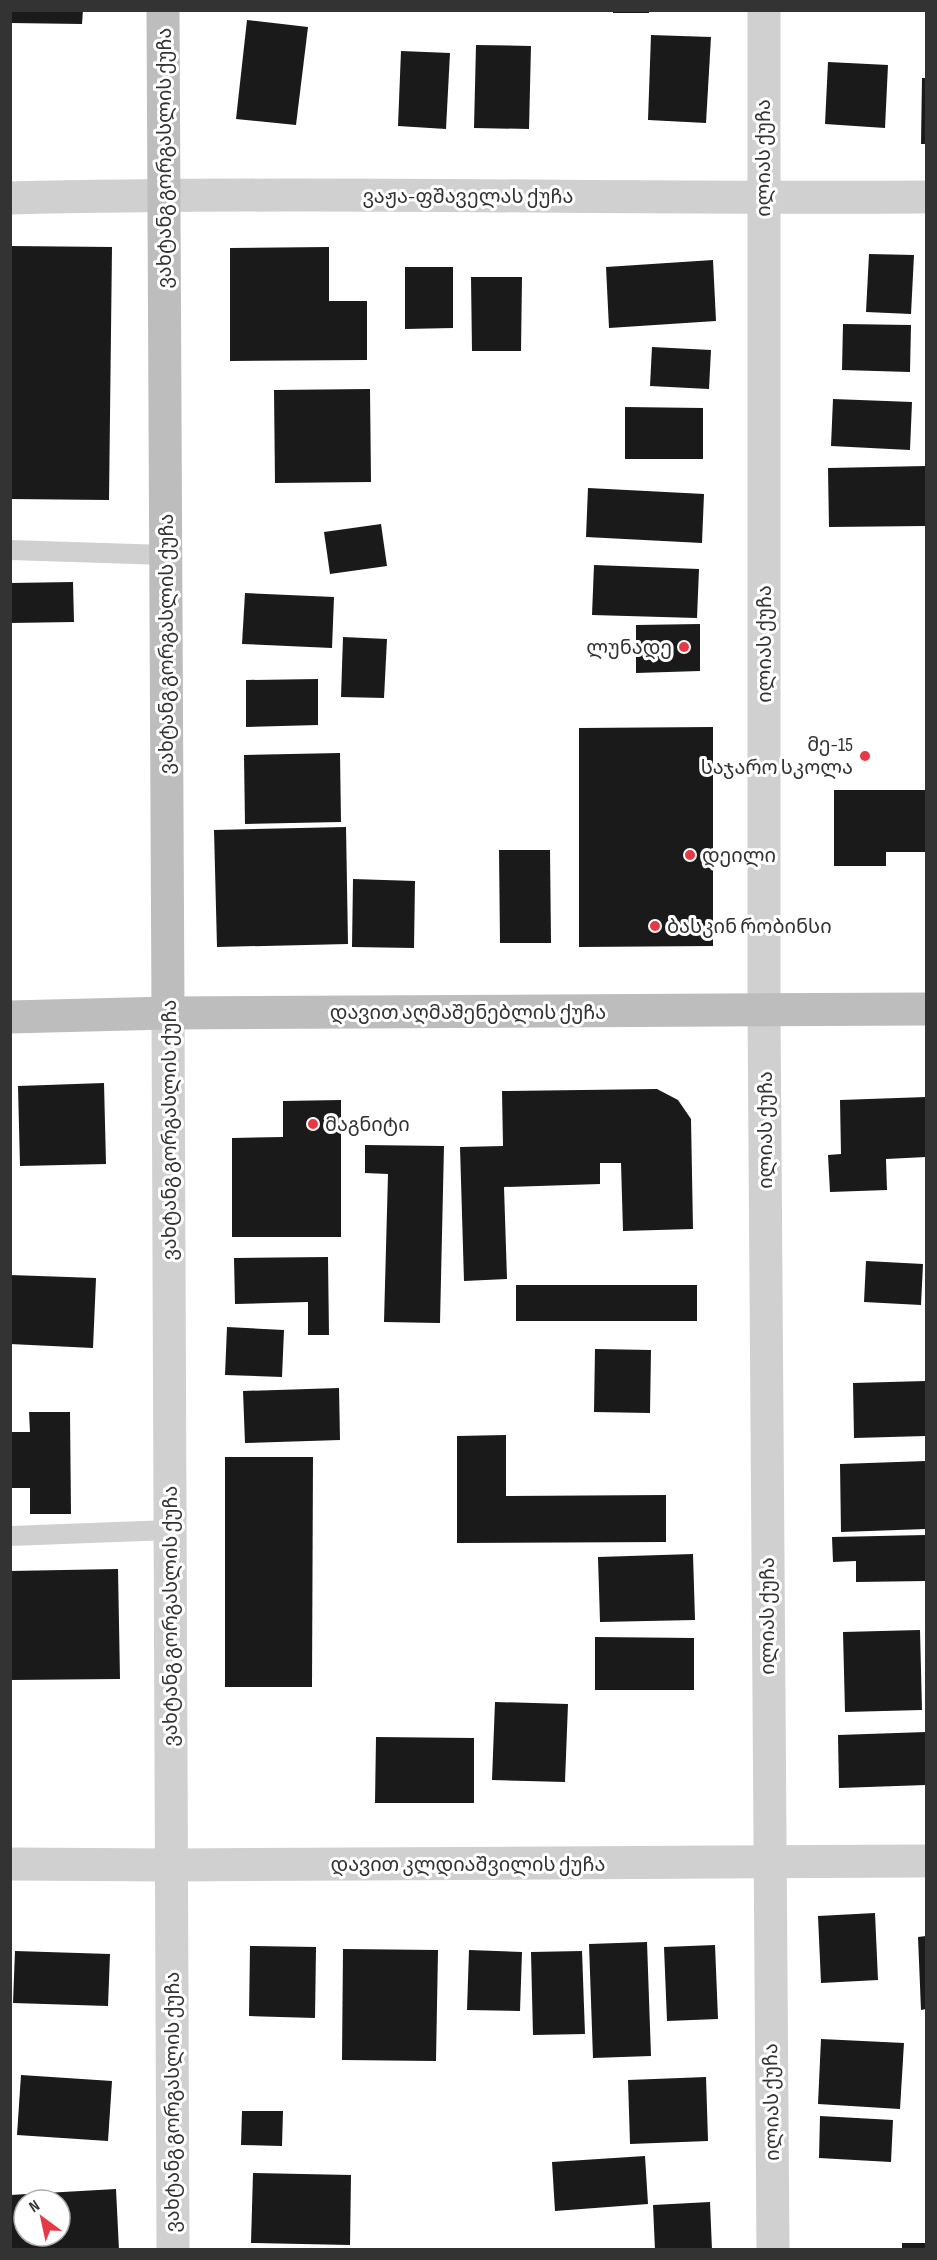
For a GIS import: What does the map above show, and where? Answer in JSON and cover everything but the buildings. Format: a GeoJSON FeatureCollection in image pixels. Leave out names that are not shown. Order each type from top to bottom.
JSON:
{"type":"FeatureCollection","features":[{"type":"Feature","properties":{"kind":"street","name":"ვახტანგ გორგასლის ქუჩა"},"geometry":{"type":"LineString","coordinates":[[163,10],[172,2250]]}},
{"type":"Feature","properties":{"kind":"street","name":"ილიას ქუჩა"},"geometry":{"type":"LineString","coordinates":[[764,10],[764,1011],[773,2250]]}},
{"type":"Feature","properties":{"kind":"street","name":"ვაჟა-ფშაველას ქუჩა"},"geometry":{"type":"LineString","coordinates":[[10,198],[164,194],[927,197]]}},
{"type":"Feature","properties":{"kind":"street","name":"დავით აღმაშენებლის ქუჩა"},"geometry":{"type":"LineString","coordinates":[[10,1017],[168,1013],[927,1009]]}},
{"type":"Feature","properties":{"kind":"street","name":"დავით კლდიაშვილის ქუჩა"},"geometry":{"type":"LineString","coordinates":[[10,1864],[171,1866],[927,1861]]}},
{"type":"Feature","properties":{"kind":"lane"},"geometry":{"type":"LineString","coordinates":[[10,550],[166,555]]}},
{"type":"Feature","properties":{"kind":"lane"},"geometry":{"type":"LineString","coordinates":[[10,1536],[170,1530]]}},
{"type":"Feature","properties":{"kind":"place","name":"ლუნადე"},"geometry":{"type":"Point","coordinates":[684,647]}},
{"type":"Feature","properties":{"kind":"place","name":"მე-15 საჯარო სკოლა"},"geometry":{"type":"Point","coordinates":[865,756]}},
{"type":"Feature","properties":{"kind":"place","name":"დეილი"},"geometry":{"type":"Point","coordinates":[690,855]}},
{"type":"Feature","properties":{"kind":"place","name":"ბასკინ რობინსი"},"geometry":{"type":"Point","coordinates":[655,926]}},
{"type":"Feature","properties":{"kind":"place","name":"მაგნიტი"},"geometry":{"type":"Point","coordinates":[313,1124]}}]}
